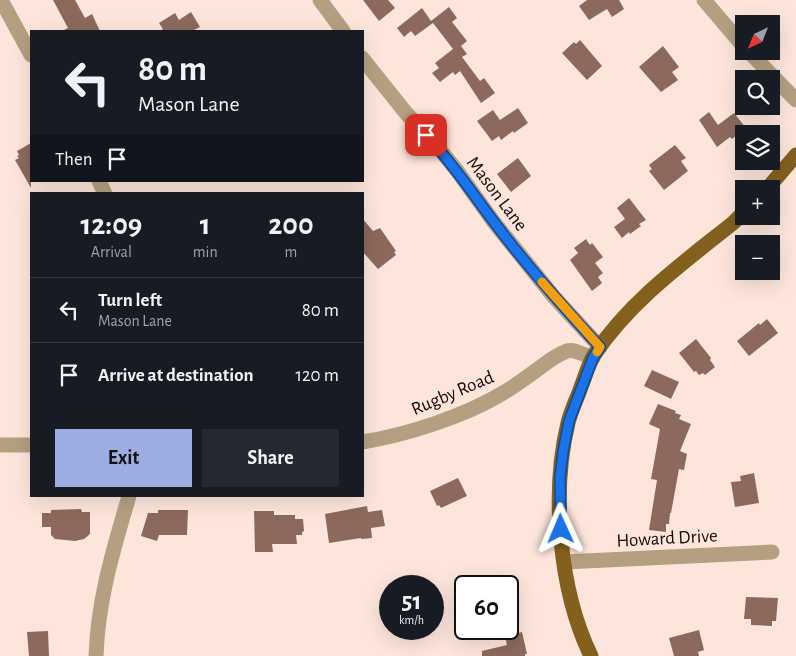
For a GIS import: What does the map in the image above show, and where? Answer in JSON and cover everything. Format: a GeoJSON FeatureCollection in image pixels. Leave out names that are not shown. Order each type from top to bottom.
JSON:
{"type":"FeatureCollection","features":[{"type":"Feature","properties":{"kind":"main road"},"geometry":{"type":"LineString","coordinates":[[775,180],[796,155]]}},
{"type":"Feature","properties":{"kind":"main road"},"geometry":{"type":"LineString","coordinates":[[591,656],[576,616],[564,562],[560,477],[569,421],[596,352],[634,305],[660,281],[735,221]]}},
{"type":"Feature","properties":{"kind":"street"},"geometry":{"type":"LineString","coordinates":[[1,0],[30,53]]}},
{"type":"Feature","properties":{"kind":"street"},"geometry":{"type":"LineString","coordinates":[[320,0],[342,30]]}},
{"type":"Feature","properties":{"kind":"street"},"geometry":{"type":"LineString","coordinates":[[704,0],[735,36]]}},
{"type":"Feature","properties":{"kind":"street"},"geometry":{"type":"LineString","coordinates":[[757,60],[796,100]]}},
{"type":"Feature","properties":{"kind":"street","name":"Mason Lane"},"geometry":{"type":"LineString","coordinates":[[364,61],[406,114],[437,146],[554,297],[583,329],[596,352]]}},
{"type":"Feature","properties":{"kind":"street","name":"Rugby Road"},"geometry":{"type":"LineString","coordinates":[[364,442],[416,429],[474,408],[503,393],[552,357],[570,350],[596,352]]}},
{"type":"Feature","properties":{"kind":"street"},"geometry":{"type":"LineString","coordinates":[[0,445],[30,445]]}},
{"type":"Feature","properties":{"kind":"street"},"geometry":{"type":"LineString","coordinates":[[96,656],[99,611],[106,575],[129,497]]}},
{"type":"Feature","properties":{"kind":"street","name":"Howard Drive"},"geometry":{"type":"LineString","coordinates":[[564,562],[772,552]]}},
{"type":"Feature","properties":{"kind":"building"},"geometry":{"type":"Polygon","coordinates":[[[53,0],[75,0],[85,18],[92,14],[100,30],[64,30],[68,28],[53,0]]]}},
{"type":"Feature","properties":{"kind":"building"},"geometry":{"type":"Polygon","coordinates":[[[363,0],[388,0],[395,8],[379,21],[363,0]]]}},
{"type":"Feature","properties":{"kind":"building"},"geometry":{"type":"Polygon","coordinates":[[[587,0],[619,0],[624,9],[612,17],[607,9],[589,20],[579,6],[587,0]]]}},
{"type":"Feature","properties":{"kind":"building"},"geometry":{"type":"Polygon","coordinates":[[[449,7],[457,18],[452,22],[467,41],[461,46],[467,54],[462,57],[480,81],[484,78],[495,93],[481,103],[460,71],[455,75],[453,72],[440,82],[432,73],[439,68],[435,63],[453,49],[433,23],[415,36],[411,31],[404,37],[397,28],[422,8],[431,21],[449,7]]]}},
{"type":"Feature","properties":{"kind":"building"},"geometry":{"type":"Polygon","coordinates":[[[191,12],[200,27],[194,30],[162,30],[163,29],[159,23],[175,13],[179,20],[191,12]]]}},
{"type":"Feature","properties":{"kind":"building"},"geometry":{"type":"Polygon","coordinates":[[[580,40],[602,66],[587,80],[562,53],[574,42],[576,44],[580,40]]]}},
{"type":"Feature","properties":{"kind":"building"},"geometry":{"type":"Polygon","coordinates":[[[663,46],[679,67],[672,72],[678,80],[661,92],[639,67],[663,46]]]}},
{"type":"Feature","properties":{"kind":"building"},"geometry":{"type":"Polygon","coordinates":[[[518,108],[528,123],[501,140],[499,136],[492,141],[477,121],[493,110],[500,120],[518,108]]]}},
{"type":"Feature","properties":{"kind":"building"},"geometry":{"type":"Polygon","coordinates":[[[709,112],[718,125],[734,113],[744,125],[735,125],[735,137],[732,139],[730,137],[717,147],[699,120],[709,112]]]}},
{"type":"Feature","properties":{"kind":"building"},"geometry":{"type":"Polygon","coordinates":[[[30,144],[31,188],[15,160],[19,158],[17,151],[30,144]]]}},
{"type":"Feature","properties":{"kind":"building"},"geometry":{"type":"Polygon","coordinates":[[[675,145],[686,158],[681,161],[688,171],[664,190],[649,171],[652,169],[649,165],[675,145]]]}},
{"type":"Feature","properties":{"kind":"building"},"geometry":{"type":"Polygon","coordinates":[[[518,158],[531,176],[511,192],[497,174],[518,158]]]}},
{"type":"Feature","properties":{"kind":"building"},"geometry":{"type":"Polygon","coordinates":[[[629,198],[646,220],[639,224],[641,226],[622,238],[614,227],[625,219],[617,208],[629,198]]]}},
{"type":"Feature","properties":{"kind":"building"},"geometry":{"type":"Polygon","coordinates":[[[364,220],[373,231],[380,228],[396,251],[394,252],[396,255],[378,269],[364,253],[364,220]]]}},
{"type":"Feature","properties":{"kind":"building"},"geometry":{"type":"Polygon","coordinates":[[[586,239],[590,245],[592,243],[603,257],[595,263],[603,273],[598,277],[602,283],[592,291],[570,260],[578,253],[574,248],[586,239]]]}},
{"type":"Feature","properties":{"kind":"building"},"geometry":{"type":"Polygon","coordinates":[[[767,319],[778,333],[749,356],[737,341],[759,323],[760,325],[767,319]]]}},
{"type":"Feature","properties":{"kind":"building"},"geometry":{"type":"Polygon","coordinates":[[[696,339],[711,358],[710,360],[715,367],[705,375],[703,373],[699,375],[696,371],[694,372],[679,353],[696,339]]]}},
{"type":"Feature","properties":{"kind":"building"},"geometry":{"type":"Polygon","coordinates":[[[652,370],[679,382],[671,399],[644,386],[652,370]]]}},
{"type":"Feature","properties":{"kind":"building"},"geometry":{"type":"Polygon","coordinates":[[[658,404],[676,411],[675,413],[681,415],[679,419],[691,424],[680,451],[687,454],[684,470],[679,469],[669,524],[666,524],[666,532],[649,530],[657,480],[651,479],[660,429],[649,424],[658,404]]]}},
{"type":"Feature","properties":{"kind":"building"},"geometry":{"type":"Polygon","coordinates":[[[754,473],[759,503],[735,507],[731,482],[741,481],[740,476],[754,473]]]}},
{"type":"Feature","properties":{"kind":"building"},"geometry":{"type":"Polygon","coordinates":[[[458,478],[467,496],[441,508],[439,505],[437,506],[430,491],[458,478]]]}},
{"type":"Feature","properties":{"kind":"building"},"geometry":{"type":"Polygon","coordinates":[[[367,506],[368,512],[382,510],[385,526],[371,528],[372,538],[329,543],[325,514],[367,506]]]}},
{"type":"Feature","properties":{"kind":"building"},"geometry":{"type":"Polygon","coordinates":[[[81,509],[82,512],[90,512],[90,534],[84,539],[75,541],[55,539],[51,535],[51,527],[42,527],[42,513],[51,513],[51,510],[81,509]]]}},
{"type":"Feature","properties":{"kind":"building"},"geometry":{"type":"Polygon","coordinates":[[[158,510],[188,510],[187,535],[159,535],[157,541],[141,536],[148,513],[158,513],[158,510]]]}},
{"type":"Feature","properties":{"kind":"building"},"geometry":{"type":"Polygon","coordinates":[[[254,511],[274,511],[274,515],[295,515],[295,519],[303,519],[304,531],[302,535],[296,535],[297,544],[272,544],[273,552],[255,552],[254,511]]]}},
{"type":"Feature","properties":{"kind":"building"},"geometry":{"type":"Polygon","coordinates":[[[746,597],[778,598],[776,621],[772,621],[772,626],[751,625],[751,619],[744,619],[746,597]]]}},
{"type":"Feature","properties":{"kind":"building"},"geometry":{"type":"Polygon","coordinates":[[[699,630],[704,650],[698,652],[699,656],[674,656],[669,638],[699,630]]]}},
{"type":"Feature","properties":{"kind":"building"},"geometry":{"type":"Polygon","coordinates":[[[48,631],[49,656],[29,656],[27,632],[48,631]]]}},
{"type":"Feature","properties":{"kind":"building"},"geometry":{"type":"Polygon","coordinates":[[[522,632],[527,654],[525,656],[482,656],[482,651],[507,645],[506,640],[519,640],[519,633],[522,632]]]}},
{"type":"Feature","properties":{"kind":"slow traffic"},"geometry":{"type":"LineString","coordinates":[[542,282],[600,347],[597,352]]}},
{"type":"Feature","properties":{"kind":"route"},"geometry":{"type":"LineString","coordinates":[[426,135],[458,172],[554,297],[600,347],[593,358],[569,421],[560,477],[561,529]]}}]}
